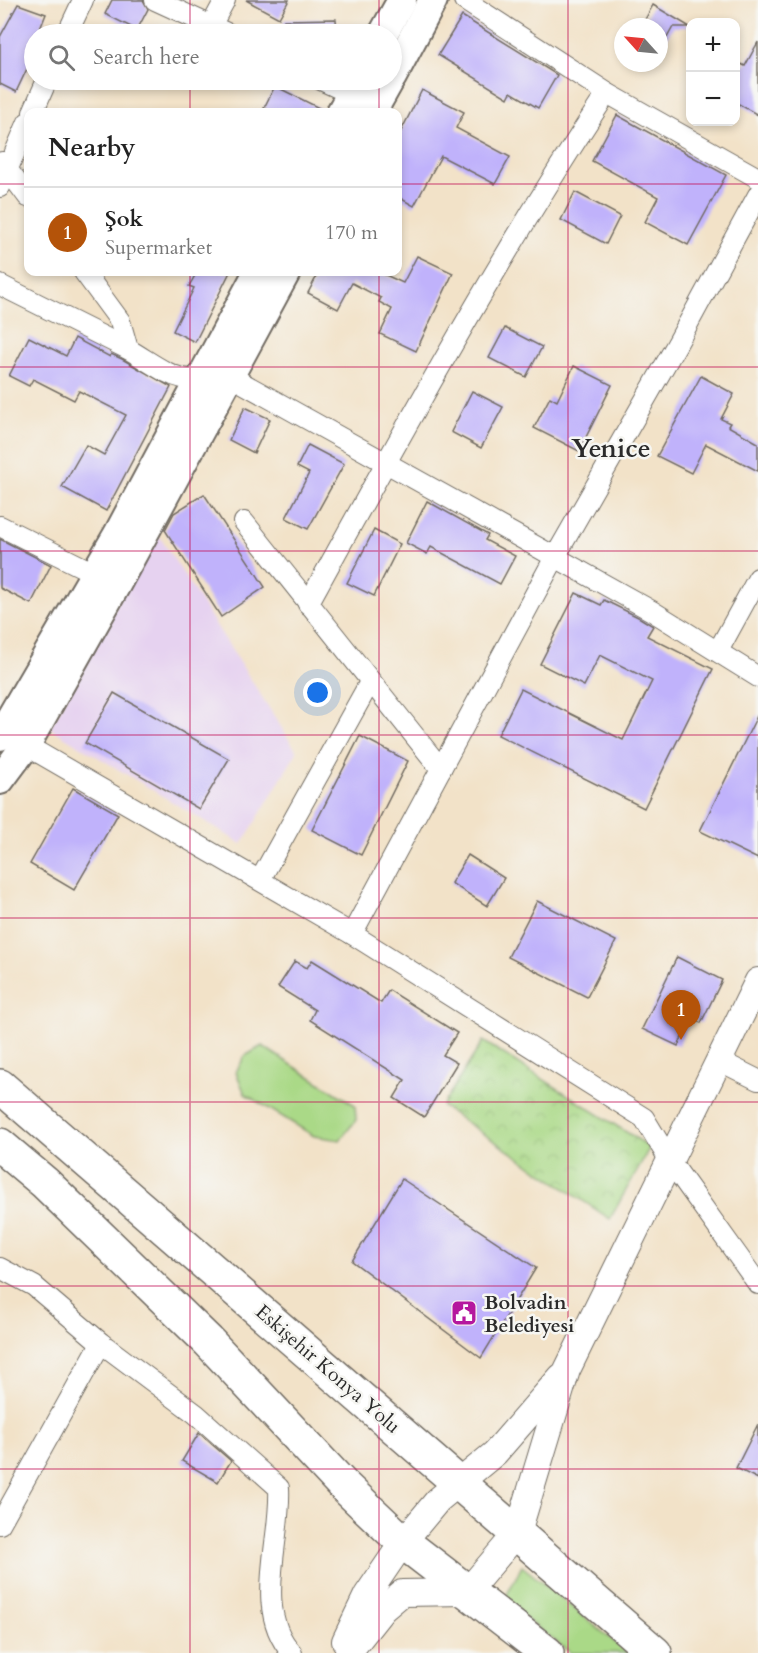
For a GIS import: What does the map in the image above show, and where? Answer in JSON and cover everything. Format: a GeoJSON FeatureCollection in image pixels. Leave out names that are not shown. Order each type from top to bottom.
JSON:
{"type":"FeatureCollection","features":[{"type":"Feature","properties":{"kind":"highway","name":"Eskişehir Konya Yolu"},"geometry":{"type":"LineString","coordinates":[[0,1086],[518,1532],[561,1573],[655,1653]]}},
{"type":"Feature","properties":{"kind":"highway"},"geometry":{"type":"LineString","coordinates":[[0,1145],[45,1183],[208,1341],[343,1485],[403,1542],[547,1653]]}},
{"type":"Feature","properties":{"kind":"main road"},"geometry":{"type":"LineString","coordinates":[[389,24],[402,0]]}},
{"type":"Feature","properties":{"kind":"main road"},"geometry":{"type":"LineString","coordinates":[[402,58],[433,0]]}},
{"type":"Feature","properties":{"kind":"main road"},"geometry":{"type":"LineString","coordinates":[[374,108],[384,90]]}},
{"type":"Feature","properties":{"kind":"main road"},"geometry":{"type":"LineString","coordinates":[[106,579],[201,380],[256,276]]}},
{"type":"Feature","properties":{"kind":"main road"},"geometry":{"type":"LineString","coordinates":[[0,780],[10,738],[230,376],[284,276]]}},
{"type":"Feature","properties":{"kind":"street"},"geometry":{"type":"LineString","coordinates":[[72,24],[83,0]]}},
{"type":"Feature","properties":{"kind":"street"},"geometry":{"type":"LineString","coordinates":[[154,0],[207,24]]}},
{"type":"Feature","properties":{"kind":"street"},"geometry":{"type":"LineString","coordinates":[[212,24],[225,0]]}},
{"type":"Feature","properties":{"kind":"street"},"geometry":{"type":"LineString","coordinates":[[464,0],[607,93],[758,178]]}},
{"type":"Feature","properties":{"kind":"street"},"geometry":{"type":"LineString","coordinates":[[35,108],[43,90]]}},
{"type":"Feature","properties":{"kind":"street"},"geometry":{"type":"LineString","coordinates":[[308,604],[435,372],[506,253],[607,93]]}},
{"type":"Feature","properties":{"kind":"street"},"geometry":{"type":"LineString","coordinates":[[24,131],[3,172],[24,193]]}},
{"type":"Feature","properties":{"kind":"street"},"geometry":{"type":"LineString","coordinates":[[352,934],[555,557],[671,354],[758,195]]}},
{"type":"Feature","properties":{"kind":"street"},"geometry":{"type":"LineString","coordinates":[[87,276],[120,321],[128,349]]}},
{"type":"Feature","properties":{"kind":"street"},"geometry":{"type":"LineString","coordinates":[[0,285],[128,349],[178,379],[201,380],[230,376],[555,557],[758,677]]}},
{"type":"Feature","properties":{"kind":"street"},"geometry":{"type":"LineString","coordinates":[[244,522],[441,769]]}},
{"type":"Feature","properties":{"kind":"street"},"geometry":{"type":"LineString","coordinates":[[0,526],[106,579]]}},
{"type":"Feature","properties":{"kind":"street"},"geometry":{"type":"LineString","coordinates":[[717,651],[758,578]]}},
{"type":"Feature","properties":{"kind":"street"},"geometry":{"type":"LineString","coordinates":[[260,880],[370,682]]}},
{"type":"Feature","properties":{"kind":"street"},"geometry":{"type":"LineString","coordinates":[[10,738],[352,934],[644,1118],[670,1161],[758,1284]]}},
{"type":"Feature","properties":{"kind":"street"},"geometry":{"type":"LineString","coordinates":[[348,1653],[383,1609],[402,1593],[467,1592],[518,1532],[567,1370],[758,981]]}},
{"type":"Feature","properties":{"kind":"street"},"geometry":{"type":"LineString","coordinates":[[720,1061],[758,1080]]}},
{"type":"Feature","properties":{"kind":"street"},"geometry":{"type":"LineString","coordinates":[[0,1268],[34,1286],[101,1343],[196,1414],[279,1488],[280,1506],[271,1595],[276,1629],[292,1653]]}},
{"type":"Feature","properties":{"kind":"street"},"geometry":{"type":"LineString","coordinates":[[0,1524],[101,1343]]}},
{"type":"Feature","properties":{"kind":"street"},"geometry":{"type":"LineString","coordinates":[[340,1653],[367,1594],[403,1542],[438,1500],[495,1453],[567,1370]]}},
{"type":"Feature","properties":{"kind":"shaded area"},"geometry":{"type":"Polygon","coordinates":[[[156,531],[297,752],[242,844],[50,728],[156,531]]]}},
{"type":"Feature","properties":{"kind":"green space"},"geometry":{"type":"Polygon","coordinates":[[[483,1041],[650,1147],[610,1219],[442,1106],[483,1041]]]}},
{"type":"Feature","properties":{"kind":"green space"},"geometry":{"type":"Polygon","coordinates":[[[262,1046],[355,1105],[356,1120],[340,1140],[314,1136],[245,1094],[236,1072],[245,1056],[262,1046]]]}},
{"type":"Feature","properties":{"kind":"green space"},"geometry":{"type":"Polygon","coordinates":[[[522,1566],[628,1653],[571,1653],[503,1602],[522,1566]]]}},
{"type":"Feature","properties":{"kind":"building"},"geometry":{"type":"Polygon","coordinates":[[[112,0],[143,0],[148,9],[140,24],[125,24],[105,14],[112,0]]]}},
{"type":"Feature","properties":{"kind":"building"},"geometry":{"type":"Polygon","coordinates":[[[246,0],[289,0],[279,18],[246,0]]]}},
{"type":"Feature","properties":{"kind":"building"},"geometry":{"type":"Polygon","coordinates":[[[18,4],[46,14],[42,24],[24,24],[24,75],[16,92],[0,84],[0,37],[18,4]]]}},
{"type":"Feature","properties":{"kind":"building"},"geometry":{"type":"Polygon","coordinates":[[[653,5],[686,25],[686,27],[673,27],[668,36],[668,18],[646,18],[653,5]]]}},
{"type":"Feature","properties":{"kind":"building"},"geometry":{"type":"Polygon","coordinates":[[[462,16],[557,75],[538,108],[511,92],[508,98],[438,55],[462,16]]]}},
{"type":"Feature","properties":{"kind":"building"},"geometry":{"type":"Polygon","coordinates":[[[336,19],[336,24],[284,24],[284,20],[336,19]]]}},
{"type":"Feature","properties":{"kind":"building"},"geometry":{"type":"Polygon","coordinates":[[[758,42],[758,115],[740,105],[740,64],[745,66],[758,42]]]}},
{"type":"Feature","properties":{"kind":"building"},"geometry":{"type":"Polygon","coordinates":[[[273,90],[283,90],[319,108],[264,108],[273,90]]]}},
{"type":"Feature","properties":{"kind":"building"},"geometry":{"type":"Polygon","coordinates":[[[422,90],[464,112],[456,128],[510,157],[495,184],[441,156],[414,206],[402,199],[402,129],[422,90]]]}},
{"type":"Feature","properties":{"kind":"building"},"geometry":{"type":"Polygon","coordinates":[[[617,115],[726,175],[688,245],[645,222],[658,197],[592,161],[617,115]]]}},
{"type":"Feature","properties":{"kind":"building"},"geometry":{"type":"Polygon","coordinates":[[[575,192],[620,216],[606,244],[561,220],[575,192]]]}},
{"type":"Feature","properties":{"kind":"building"},"geometry":{"type":"Polygon","coordinates":[[[417,256],[453,273],[416,351],[380,334],[392,309],[379,302],[381,298],[352,283],[338,309],[308,293],[317,276],[388,276],[403,283],[417,256]]]}},
{"type":"Feature","properties":{"kind":"building"},"geometry":{"type":"Polygon","coordinates":[[[195,276],[228,276],[195,342],[173,331],[194,288],[189,286],[195,276]]]}},
{"type":"Feature","properties":{"kind":"building"},"geometry":{"type":"Polygon","coordinates":[[[505,328],[542,347],[526,377],[489,358],[505,328]]]}},
{"type":"Feature","properties":{"kind":"building"},"geometry":{"type":"Polygon","coordinates":[[[29,337],[66,356],[75,338],[110,357],[111,354],[122,359],[171,387],[106,511],[62,487],[86,445],[104,455],[126,415],[79,391],[74,400],[33,379],[29,386],[9,376],[29,337]]]}},
{"type":"Feature","properties":{"kind":"building"},"geometry":{"type":"Polygon","coordinates":[[[574,366],[612,385],[579,451],[534,428],[550,397],[557,401],[574,366]]]}},
{"type":"Feature","properties":{"kind":"building"},"geometry":{"type":"Polygon","coordinates":[[[701,376],[734,394],[721,419],[730,423],[728,426],[758,443],[758,471],[706,444],[691,473],[657,456],[701,376]]]}},
{"type":"Feature","properties":{"kind":"building"},"geometry":{"type":"Polygon","coordinates":[[[472,391],[503,407],[481,448],[451,432],[472,391]]]}},
{"type":"Feature","properties":{"kind":"building"},"geometry":{"type":"Polygon","coordinates":[[[245,407],[270,419],[254,453],[229,440],[245,407]]]}},
{"type":"Feature","properties":{"kind":"building"},"geometry":{"type":"Polygon","coordinates":[[[308,445],[344,464],[308,529],[286,518],[309,473],[297,467],[308,445]]]}},
{"type":"Feature","properties":{"kind":"building"},"geometry":{"type":"Polygon","coordinates":[[[204,494],[265,587],[221,617],[165,530],[174,513],[204,494]]]}},
{"type":"Feature","properties":{"kind":"building"},"geometry":{"type":"Polygon","coordinates":[[[427,501],[488,535],[485,540],[515,556],[500,584],[431,547],[427,554],[406,543],[427,501]]]}},
{"type":"Feature","properties":{"kind":"building"},"geometry":{"type":"Polygon","coordinates":[[[374,530],[400,544],[374,596],[347,583],[374,530]]]}},
{"type":"Feature","properties":{"kind":"building"},"geometry":{"type":"Polygon","coordinates":[[[0,539],[51,565],[31,604],[0,588],[0,539]]]}},
{"type":"Feature","properties":{"kind":"building"},"geometry":{"type":"Polygon","coordinates":[[[576,593],[601,605],[604,600],[640,618],[653,626],[647,636],[713,669],[644,808],[498,735],[521,689],[623,740],[652,681],[600,655],[584,686],[540,664],[576,593]]]}},
{"type":"Feature","properties":{"kind":"building"},"geometry":{"type":"Polygon","coordinates":[[[114,693],[229,759],[199,809],[85,743],[114,693]]]}},
{"type":"Feature","properties":{"kind":"building"},"geometry":{"type":"Polygon","coordinates":[[[758,714],[758,859],[700,831],[758,714]]]}},
{"type":"Feature","properties":{"kind":"building"},"geometry":{"type":"Polygon","coordinates":[[[360,736],[408,761],[361,855],[312,830],[360,736]]]}},
{"type":"Feature","properties":{"kind":"building"},"geometry":{"type":"Polygon","coordinates":[[[73,788],[118,814],[74,890],[30,864],[73,788]]]}},
{"type":"Feature","properties":{"kind":"building"},"geometry":{"type":"Polygon","coordinates":[[[468,855],[504,878],[487,906],[451,883],[468,855]]]}},
{"type":"Feature","properties":{"kind":"building"},"geometry":{"type":"Polygon","coordinates":[[[537,901],[616,941],[587,997],[508,957],[537,901]]]}},
{"type":"Feature","properties":{"kind":"building"},"geometry":{"type":"Polygon","coordinates":[[[677,957],[722,980],[701,1023],[691,1018],[678,1046],[642,1029],[677,957]]]}},
{"type":"Feature","properties":{"kind":"building"},"geometry":{"type":"Polygon","coordinates":[[[312,960],[381,1003],[389,990],[457,1033],[443,1055],[457,1063],[424,1117],[394,1098],[405,1080],[310,1020],[315,1010],[278,987],[295,961],[307,968],[312,960]]]}},
{"type":"Feature","properties":{"kind":"building","name":"Bolvadin Belediyesi"},"geometry":{"type":"Polygon","coordinates":[[[402,1179],[536,1268],[481,1358],[352,1261],[402,1179]]]}},
{"type":"Feature","properties":{"kind":"building"},"geometry":{"type":"Polygon","coordinates":[[[758,1424],[758,1479],[736,1468],[758,1424]]]}},
{"type":"Feature","properties":{"kind":"building"},"geometry":{"type":"Polygon","coordinates":[[[199,1433],[231,1461],[218,1482],[182,1461],[199,1433]]]}},
{"type":"Feature","properties":{"kind":"place","name":"Şok"},"geometry":{"type":"Point","coordinates":[681,1040]}},
{"type":"Feature","properties":{"kind":"place","name":"Bolvadin Belediyesi"},"geometry":{"type":"Point","coordinates":[464,1313]}},
{"type":"Feature","properties":{"kind":"district","name":"Yenice"},"geometry":{"type":"Point","coordinates":[611,448]}}]}
